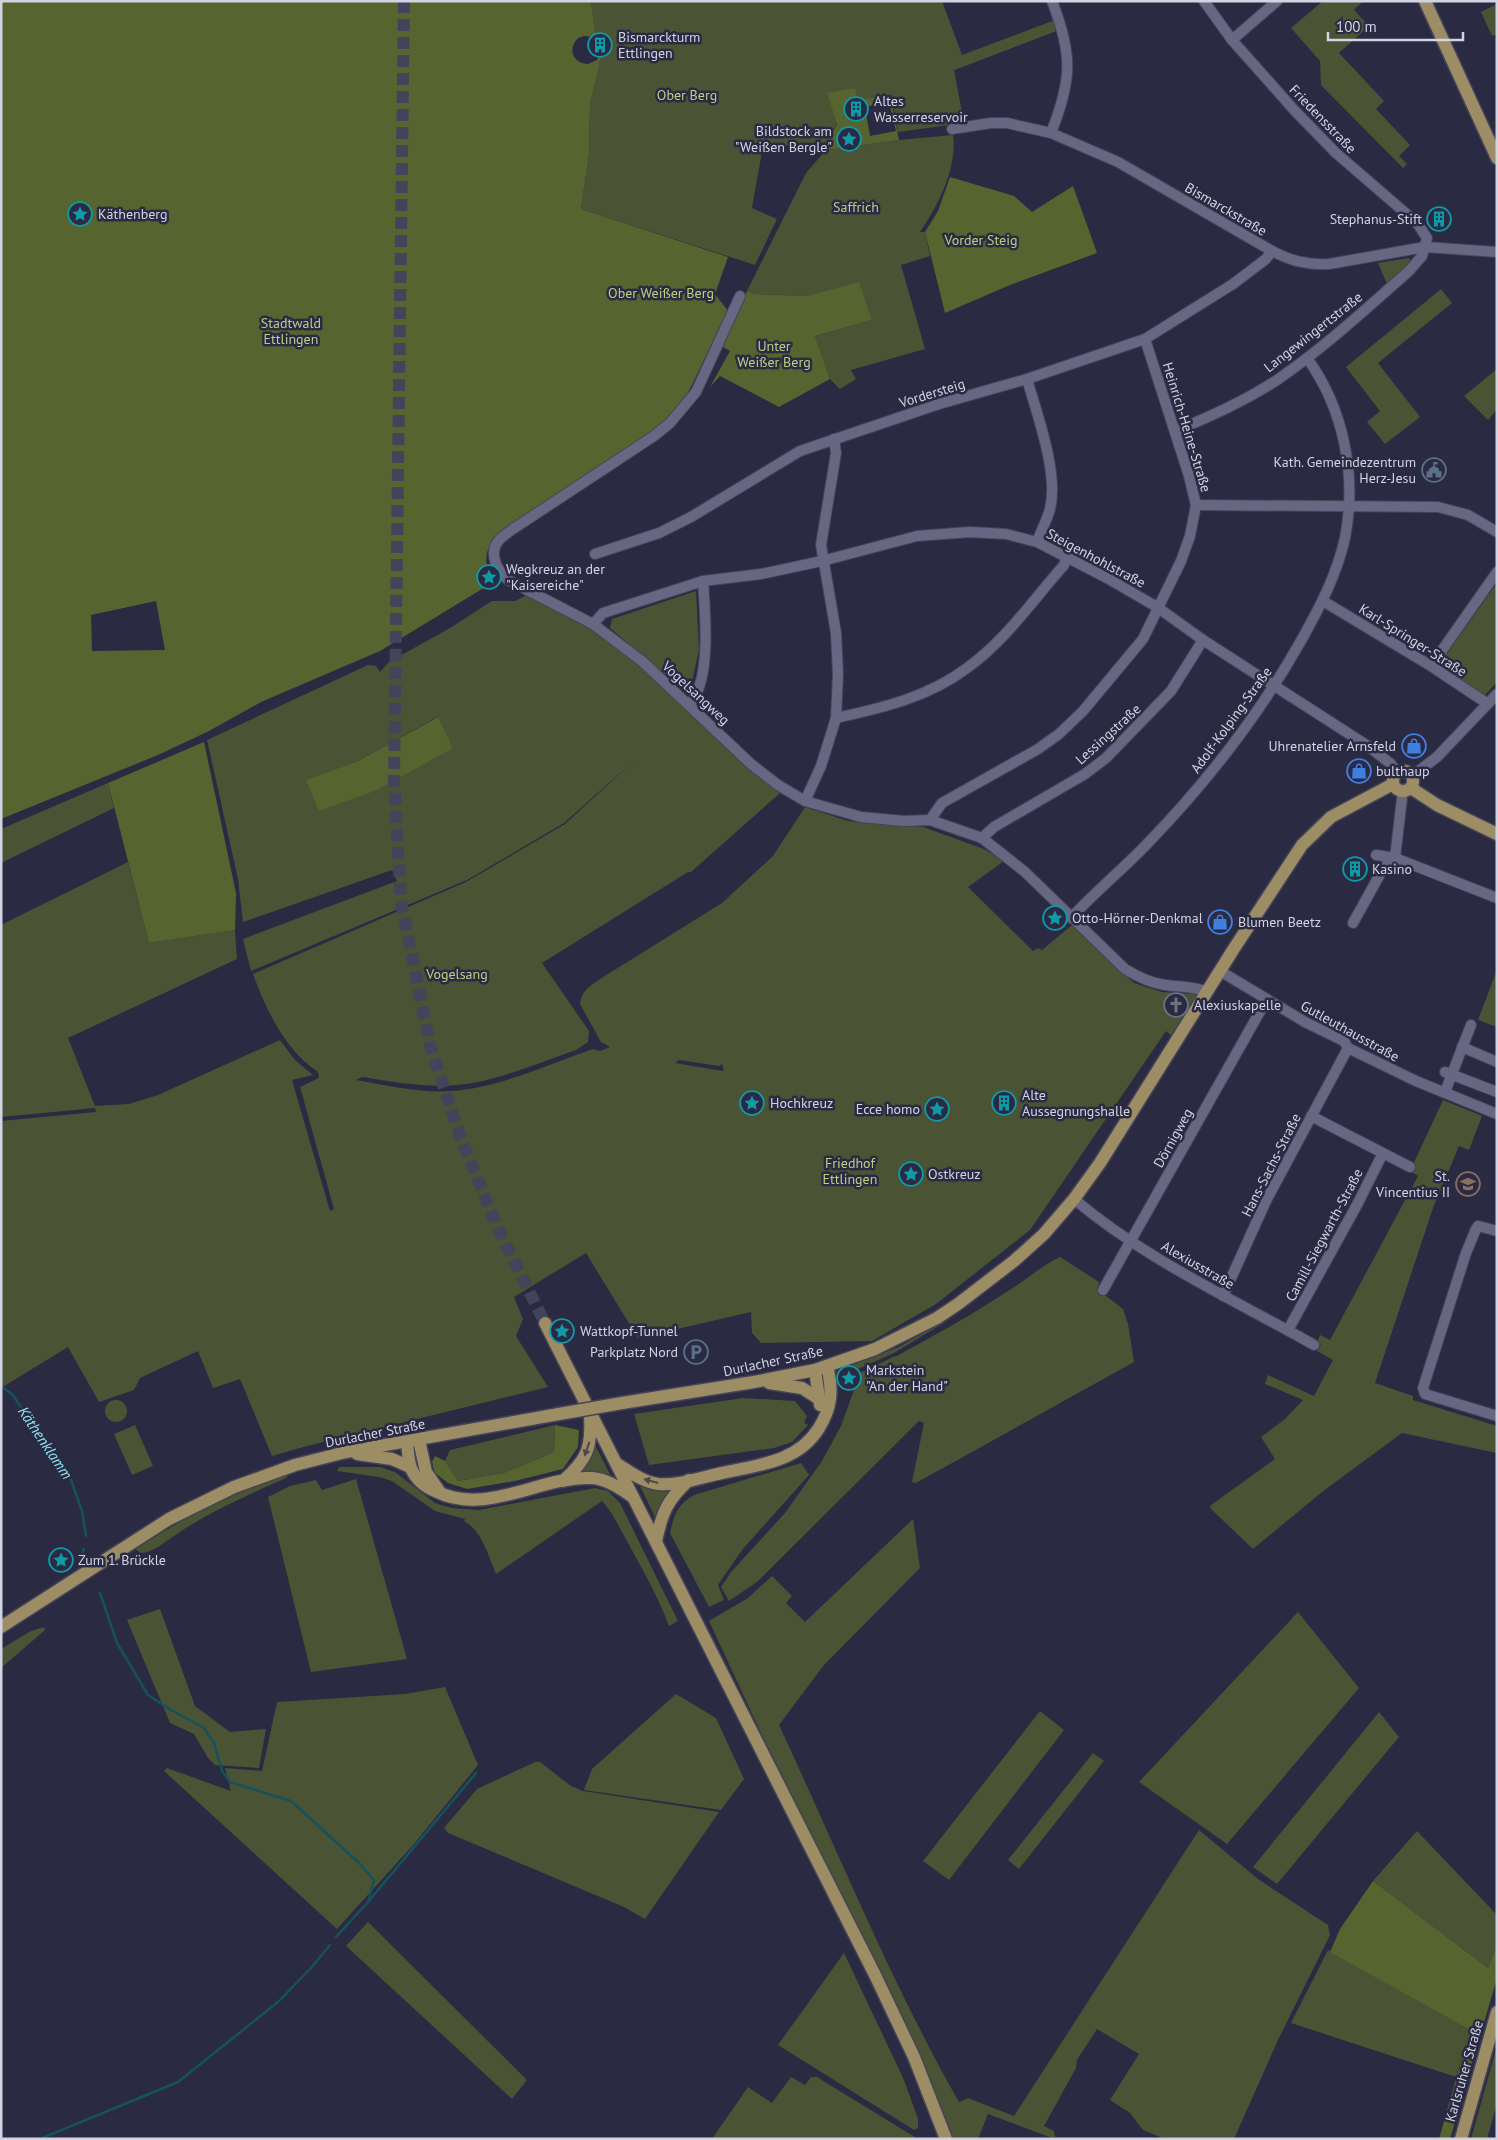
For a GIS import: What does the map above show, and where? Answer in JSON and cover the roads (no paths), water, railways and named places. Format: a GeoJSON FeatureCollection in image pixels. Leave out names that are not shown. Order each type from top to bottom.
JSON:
{"type":"FeatureCollection","features":[{"type":"Feature","properties":{"kind":"main road"},"geometry":{"type":"LineString","coordinates":[[1425,1],[1497,158]]}},
{"type":"Feature","properties":{"kind":"main road"},"geometry":{"type":"LineString","coordinates":[[1412,782],[1402,792],[1396,790],[1395,779],[1404,771],[1412,782],[1437,805],[1497,834]]}},
{"type":"Feature","properties":{"kind":"main road","name":"Durlacher Straße"},"geometry":{"type":"LineString","coordinates":[[1,1627],[142,1536],[198,1504],[234,1487],[295,1464],[346,1452],[622,1403],[754,1382],[821,1368],[875,1349],[910,1332],[958,1304],[1014,1261],[1044,1234],[1074,1199],[1132,1113],[1291,860],[1312,834],[1331,817],[1395,779]]}},
{"type":"Feature","properties":{"kind":"main road"},"geometry":{"type":"LineString","coordinates":[[545,1323],[875,1975],[914,2057],[946,2139]]}},
{"type":"Feature","properties":{"kind":"main road"},"geometry":{"type":"LineString","coordinates":[[819,1428],[821,1368]]}},
{"type":"Feature","properties":{"kind":"main road"},"geometry":{"type":"LineString","coordinates":[[617,1464],[644,1480],[658,1484],[689,1480],[777,1460],[802,1448],[812,1440],[826,1417],[831,1395],[831,1384],[821,1368]]}},
{"type":"Feature","properties":{"kind":"main road"},"geometry":{"type":"LineString","coordinates":[[754,1382],[802,1388],[820,1399]]}},
{"type":"Feature","properties":{"kind":"main road"},"geometry":{"type":"LineString","coordinates":[[563,1481],[582,1462],[588,1451],[591,1436],[590,1410]]}},
{"type":"Feature","properties":{"kind":"main road"},"geometry":{"type":"LineString","coordinates":[[413,1441],[431,1482],[442,1495]]}},
{"type":"Feature","properties":{"kind":"main road"},"geometry":{"type":"LineString","coordinates":[[410,1467],[413,1441]]}},
{"type":"Feature","properties":{"kind":"main road"},"geometry":{"type":"LineString","coordinates":[[346,1452],[392,1459],[410,1467],[420,1482],[442,1495],[467,1501],[481,1500],[563,1481],[594,1478],[606,1481],[633,1497]]}},
{"type":"Feature","properties":{"kind":"main road"},"geometry":{"type":"LineString","coordinates":[[656,1541],[665,1507],[674,1493],[689,1480]]}},
{"type":"Feature","properties":{"kind":"main road","name":"Karlsruher Straße"},"geometry":{"type":"LineString","coordinates":[[1461,2139],[1497,2012]]}},
{"type":"Feature","properties":{"kind":"street"},"geometry":{"type":"LineString","coordinates":[[1052,1],[1061,24],[1068,56],[1068,70],[1063,104],[1052,133]]}},
{"type":"Feature","properties":{"kind":"street","name":"Friedensstraße"},"geometry":{"type":"LineString","coordinates":[[1204,1],[1232,40],[1294,111],[1336,153],[1422,229],[1427,238],[1425,247]]}},
{"type":"Feature","properties":{"kind":"street"},"geometry":{"type":"LineString","coordinates":[[1232,40],[1277,1]]}},
{"type":"Feature","properties":{"kind":"street","name":"Bismarckstraße"},"geometry":{"type":"LineString","coordinates":[[952,130],[991,123],[1007,123],[1052,133],[1118,162],[1272,251],[1297,262],[1328,264],[1425,247],[1497,252]]}},
{"type":"Feature","properties":{"kind":"street","name":"Langewingertstraße"},"geometry":{"type":"LineString","coordinates":[[1175,431],[1202,421],[1247,398],[1307,358],[1409,271],[1422,256],[1425,247]]}},
{"type":"Feature","properties":{"kind":"street","name":"Vordersteig"},"geometry":{"type":"LineString","coordinates":[[595,554],[659,533],[691,517],[800,450],[939,404],[1027,379],[1145,339],[1233,284],[1266,259],[1272,251]]}},
{"type":"Feature","properties":{"kind":"street","name":"Vogelsangweg"},"geometry":{"type":"LineString","coordinates":[[740,296],[696,392],[670,423],[654,436],[520,524],[498,541],[494,558],[501,574],[508,580],[593,624],[643,662],[751,764],[778,785],[805,801],[834,811],[861,817],[904,821],[930,820],[982,838],[1025,872],[1125,969],[1142,980],[1208,992]]}},
{"type":"Feature","properties":{"kind":"street","name":"Heinrich-Heine-Straße"},"geometry":{"type":"LineString","coordinates":[[930,820],[942,803],[1038,749],[1059,734],[1083,711],[1143,639],[1181,561],[1190,536],[1196,505],[1175,431],[1145,339]]}},
{"type":"Feature","properties":{"kind":"street","name":"Adolf-Kolping-Straße"},"geometry":{"type":"LineString","coordinates":[[1071,918],[1147,844],[1213,771],[1275,686],[1323,601],[1338,564],[1345,537],[1349,474],[1342,431],[1334,409],[1307,358]]}},
{"type":"Feature","properties":{"kind":"street"},"geometry":{"type":"LineString","coordinates":[[1027,379],[1049,462],[1052,484],[1050,508],[1037,542]]}},
{"type":"Feature","properties":{"kind":"street"},"geometry":{"type":"LineString","coordinates":[[805,801],[821,766],[836,718],[838,674],[836,633],[822,561],[821,545],[836,453],[834,439]]}},
{"type":"Feature","properties":{"kind":"street"},"geometry":{"type":"LineString","coordinates":[[1196,505],[1438,508],[1468,515],[1497,532]]}},
{"type":"Feature","properties":{"kind":"street","name":"Steigenhohlstraße"},"geometry":{"type":"LineString","coordinates":[[593,624],[603,613],[703,581],[761,574],[924,536],[970,532],[1006,534],[1037,542],[1158,607],[1203,640],[1368,746],[1390,764],[1395,779]]}},
{"type":"Feature","properties":{"kind":"street"},"geometry":{"type":"LineString","coordinates":[[836,718],[885,707],[929,691],[966,669],[988,651],[1008,630],[1064,565],[1067,557]]}},
{"type":"Feature","properties":{"kind":"street"},"geometry":{"type":"LineString","coordinates":[[1431,666],[1497,572]]}},
{"type":"Feature","properties":{"kind":"street"},"geometry":{"type":"LineString","coordinates":[[689,704],[694,699],[699,685],[706,650],[703,581]]}},
{"type":"Feature","properties":{"kind":"street","name":"Karl-Springer-Straße"},"geometry":{"type":"LineString","coordinates":[[1323,601],[1431,666],[1488,704]]}},
{"type":"Feature","properties":{"kind":"street","name":"Lessingstraße"},"geometry":{"type":"LineString","coordinates":[[982,838],[994,827],[1085,774],[1106,758],[1171,691],[1203,640]]}},
{"type":"Feature","properties":{"kind":"street"},"geometry":{"type":"LineString","coordinates":[[1412,782],[1497,694]]}},
{"type":"Feature","properties":{"kind":"street"},"geometry":{"type":"LineString","coordinates":[[1353,923],[1384,867],[1396,858],[1402,798]]}},
{"type":"Feature","properties":{"kind":"street"},"geometry":{"type":"LineString","coordinates":[[1376,855],[1396,858],[1497,898]]}},
{"type":"Feature","properties":{"kind":"street","name":"Gutleuthausstraße"},"geometry":{"type":"LineString","coordinates":[[1220,971],[1267,1000],[1344,1041],[1348,1048],[1497,1114]]}},
{"type":"Feature","properties":{"kind":"street","name":"Dörnigweg"},"geometry":{"type":"LineString","coordinates":[[1103,1290],[1267,1000]]}},
{"type":"Feature","properties":{"kind":"street"},"geometry":{"type":"LineString","coordinates":[[1444,1092],[1448,1074],[1462,1047],[1470,1025]]}},
{"type":"Feature","properties":{"kind":"street"},"geometry":{"type":"LineString","coordinates":[[1462,1047],[1497,1062]]}},
{"type":"Feature","properties":{"kind":"street","name":"Hans-Sachs-Straße"},"geometry":{"type":"LineString","coordinates":[[1223,1296],[1266,1201],[1348,1048]]}},
{"type":"Feature","properties":{"kind":"street"},"geometry":{"type":"LineString","coordinates":[[1448,1074],[1497,1092]]}},
{"type":"Feature","properties":{"kind":"street"},"geometry":{"type":"LineString","coordinates":[[1311,1116],[1410,1167]]}},
{"type":"Feature","properties":{"kind":"street","name":"Camill-Siegwarth-Straße"},"geometry":{"type":"LineString","coordinates":[[1288,1330],[1358,1203],[1383,1153]]}},
{"type":"Feature","properties":{"kind":"street","name":"Alexiusstraße"},"geometry":{"type":"LineString","coordinates":[[1074,1199],[1131,1242],[1168,1265],[1314,1345]]}},
{"type":"Feature","properties":{"kind":"street"},"geometry":{"type":"LineString","coordinates":[[1497,1231],[1483,1226],[1478,1226],[1476,1229],[1456,1280],[1423,1388],[1426,1394],[1497,1416]]}},
{"type":"Feature","properties":{"kind":"waterway","name":"Käthenklamm"},"geometry":{"type":"LineString","coordinates":[[1,1386],[12,1394],[71,1480],[82,1511],[86,1536]]}},
{"type":"Feature","properties":{"kind":"waterway","name":"Käthenklamm"},"geometry":{"type":"LineString","coordinates":[[81,1557],[84,1549]]}},
{"type":"Feature","properties":{"kind":"waterway"},"geometry":{"type":"LineString","coordinates":[[100,1593],[117,1643],[148,1695],[204,1728],[214,1743],[222,1771],[230,1782],[291,1801],[359,1863],[374,1880],[368,1902]]}},
{"type":"Feature","properties":{"kind":"waterway"},"geometry":{"type":"LineString","coordinates":[[336,1937],[368,1902],[476,1773]]}},
{"type":"Feature","properties":{"kind":"waterway"},"geometry":{"type":"LineString","coordinates":[[40,2139],[178,2082],[278,2002],[330,1945]]}},
{"type":"Feature","properties":{"kind":"tunnel"},"geometry":{"type":"LineString","coordinates":[[404,1],[394,781],[401,902],[430,1045],[458,1130],[497,1227],[545,1323]]}},
{"type":"Feature","properties":{"kind":"place","name":"Bismarckturm Ettlingen"},"geometry":{"type":"Point","coordinates":[600,45]}},
{"type":"Feature","properties":{"kind":"place","name":"Altes Wasserreservoir"},"geometry":{"type":"Point","coordinates":[856,109]}},
{"type":"Feature","properties":{"kind":"place","name":"Bildstock am \"Weißen Bergle\""},"geometry":{"type":"Point","coordinates":[849,139]}},
{"type":"Feature","properties":{"kind":"place","name":"Käthenberg"},"geometry":{"type":"Point","coordinates":[80,214]}},
{"type":"Feature","properties":{"kind":"place","name":"Stephanus-Stift"},"geometry":{"type":"Point","coordinates":[1439,219]}},
{"type":"Feature","properties":{"kind":"place","name":"Kath. Gemeindezentrum Herz-Jesu"},"geometry":{"type":"Point","coordinates":[1434,470]}},
{"type":"Feature","properties":{"kind":"place","name":"Wegkreuz an der \"Kaisereiche\""},"geometry":{"type":"Point","coordinates":[489,577]}},
{"type":"Feature","properties":{"kind":"place","name":"Uhrenatelier Arnsfeld"},"geometry":{"type":"Point","coordinates":[1414,746]}},
{"type":"Feature","properties":{"kind":"place","name":"bulthaup"},"geometry":{"type":"Point","coordinates":[1359,771]}},
{"type":"Feature","properties":{"kind":"place","name":"Kasino"},"geometry":{"type":"Point","coordinates":[1355,869]}},
{"type":"Feature","properties":{"kind":"place","name":"Otto-Hörner-Denkmal"},"geometry":{"type":"Point","coordinates":[1055,918]}},
{"type":"Feature","properties":{"kind":"place","name":"Blumen Beetz"},"geometry":{"type":"Point","coordinates":[1220,922]}},
{"type":"Feature","properties":{"kind":"place","name":"Alexiuskapelle"},"geometry":{"type":"Point","coordinates":[1176,1005]}},
{"type":"Feature","properties":{"kind":"place","name":"Hochkreuz"},"geometry":{"type":"Point","coordinates":[752,1103]}},
{"type":"Feature","properties":{"kind":"place","name":"Alte Aussegnungshalle"},"geometry":{"type":"Point","coordinates":[1004,1103]}},
{"type":"Feature","properties":{"kind":"place","name":"Ecce homo"},"geometry":{"type":"Point","coordinates":[937,1109]}},
{"type":"Feature","properties":{"kind":"place","name":"Ostkreuz"},"geometry":{"type":"Point","coordinates":[911,1174]}},
{"type":"Feature","properties":{"kind":"place","name":"St. Vincentius II"},"geometry":{"type":"Point","coordinates":[1468,1184]}},
{"type":"Feature","properties":{"kind":"place","name":"Wattkopf-Tunnel"},"geometry":{"type":"Point","coordinates":[562,1331]}},
{"type":"Feature","properties":{"kind":"place","name":"Parkplatz Nord"},"geometry":{"type":"Point","coordinates":[696,1352]}},
{"type":"Feature","properties":{"kind":"place","name":"Markstein \"An der Hand\""},"geometry":{"type":"Point","coordinates":[849,1378]}},
{"type":"Feature","properties":{"kind":"place","name":"Zum 1. Brückle"},"geometry":{"type":"Point","coordinates":[61,1560]}},
{"type":"Feature","properties":{"kind":"park label","name":"Ober Berg"},"geometry":{"type":"Point","coordinates":[687,95]}},
{"type":"Feature","properties":{"kind":"park label","name":"Saffrich"},"geometry":{"type":"Point","coordinates":[856,207]}},
{"type":"Feature","properties":{"kind":"park label","name":"Vorder Steig"},"geometry":{"type":"Point","coordinates":[981,240]}},
{"type":"Feature","properties":{"kind":"park label","name":"Ober Weißer Berg"},"geometry":{"type":"Point","coordinates":[661,293]}},
{"type":"Feature","properties":{"kind":"park label","name":"Stadtwald Ettlingen"},"geometry":{"type":"Point","coordinates":[291,332]}},
{"type":"Feature","properties":{"kind":"park label","name":"Unter Weißer Berg"},"geometry":{"type":"Point","coordinates":[774,354]}},
{"type":"Feature","properties":{"kind":"park label","name":"Vogelsang"},"geometry":{"type":"Point","coordinates":[457,974]}},
{"type":"Feature","properties":{"kind":"park label","name":"Friedhof Ettlingen"},"geometry":{"type":"Point","coordinates":[850,1172]}}]}
